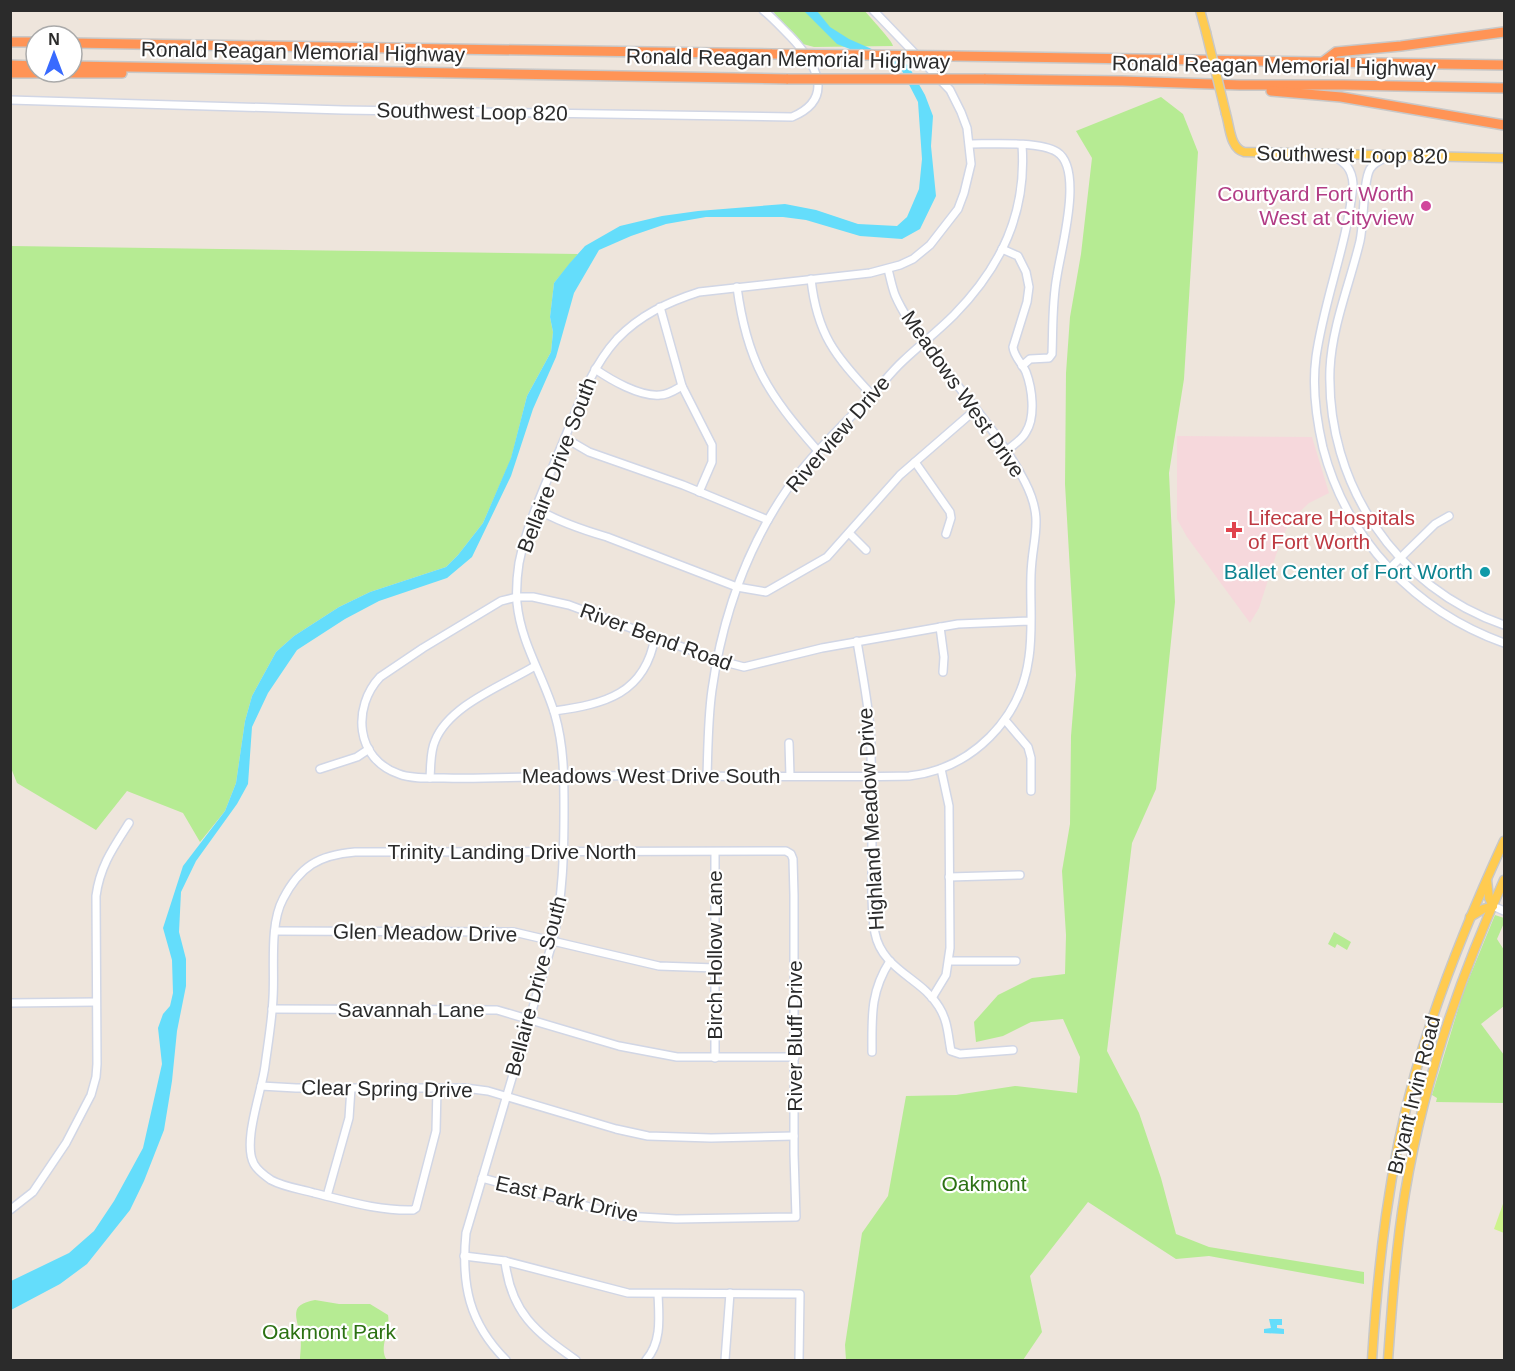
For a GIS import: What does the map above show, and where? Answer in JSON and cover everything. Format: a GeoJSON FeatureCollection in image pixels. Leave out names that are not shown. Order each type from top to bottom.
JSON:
{"type":"FeatureCollection","features":[{"type":"Feature","properties":{"kind":"highway"},"geometry":{"type":"LineString","coordinates":[[1324,61],[1336,52],[1412,45],[1504,32]]}},
{"type":"Feature","properties":{"kind":"highway","name":"Ronald Reagan Memorial Highway"},"geometry":{"type":"LineString","coordinates":[[84,43],[1504,65]]}},
{"type":"Feature","properties":{"kind":"highway","name":"Ronald Reagan Memorial Highway"},"geometry":{"type":"LineString","coordinates":[[84,66],[788,79],[984,79],[1240,86],[1504,88]]}},
{"type":"Feature","properties":{"kind":"highway"},"geometry":{"type":"LineString","coordinates":[[10,73],[135,74],[147,68]]}},
{"type":"Feature","properties":{"kind":"highway"},"geometry":{"type":"LineString","coordinates":[[1240,86],[1255,90],[1341,97],[1504,125]]}},
{"type":"Feature","properties":{"kind":"main road","name":"Southwest Loop 820"},"geometry":{"type":"LineString","coordinates":[[1200,10],[1234,144],[1239,151],[1504,158]]}},
{"type":"Feature","properties":{"kind":"main road","name":"Bryant Irvin Road"},"geometry":{"type":"LineString","coordinates":[[1372,1360],[1383,1233],[1415,1075],[1453,959],[1504,841]]}},
{"type":"Feature","properties":{"kind":"main road"},"geometry":{"type":"LineString","coordinates":[[1470,917],[1493,906],[1489,898],[1487,880]]}},
{"type":"Feature","properties":{"kind":"main road","name":"Bryant Irvin Road"},"geometry":{"type":"LineString","coordinates":[[1388,1360],[1392,1299],[1406,1191],[1428,1090],[1461,984],[1504,880]]}},
{"type":"Feature","properties":{"kind":"main road"},"geometry":{"type":"LineString","coordinates":[[1461,984],[1453,959],[1474,950]]}},
{"type":"Feature","properties":{"kind":"street","name":"Southwest Loop 820"},"geometry":{"type":"LineString","coordinates":[[10,100],[355,110],[792,117],[807,110],[813,103],[819,91],[817,72],[800,47],[763,10]]}},
{"type":"Feature","properties":{"kind":"street","name":"Bellaire Drive South"},"geometry":{"type":"LineString","coordinates":[[507,1360],[490,1343],[466,1292],[464,1256],[466,1233],[553,940],[560,911],[564,851],[564,776],[561,733],[520,624],[517,597],[519,565],[537,509],[595,369],[607,351],[627,329],[673,300],[699,292],[888,269],[913,259],[923,252],[952,217],[964,194],[971,164],[970,144],[964,120],[950,90],[873,10]]}},
{"type":"Feature","properties":{"kind":"street"},"geometry":{"type":"LineString","coordinates":[[970,144],[1047,148],[1058,152],[1069,169],[1068,215],[1056,283],[1052,354],[1049,358],[1030,359],[1022,366]]}},
{"type":"Feature","properties":{"kind":"street","name":"Riverview Drive"},"geometry":{"type":"LineString","coordinates":[[707,776],[711,692],[726,617],[737,586],[768,520],[792,484],[840,426],[902,362],[953,316],[988,275],[1014,225],[1024,168],[1022,145]]}},
{"type":"Feature","properties":{"kind":"street"},"geometry":{"type":"LineString","coordinates":[[1333,155],[1347,165],[1353,184],[1348,220],[1316,358],[1314,392],[1320,434],[1330,471],[1349,514],[1389,569],[1436,609],[1504,643]]}},
{"type":"Feature","properties":{"kind":"street"},"geometry":{"type":"LineString","coordinates":[[1389,156],[1374,164],[1368,175],[1361,238],[1332,352],[1330,383],[1333,416],[1344,466],[1365,512],[1400,560],[1439,592],[1491,621],[1504,625]]}},
{"type":"Feature","properties":{"kind":"street"},"geometry":{"type":"LineString","coordinates":[[1002,249],[1018,256],[1026,272],[1029,287],[1028,302],[1013,347],[1029,381],[1030,423],[1023,436],[1006,451]]}},
{"type":"Feature","properties":{"kind":"street","name":"Meadows West Drive"},"geometry":{"type":"LineString","coordinates":[[888,269],[894,293],[924,342],[1006,451],[1026,483],[1036,517],[1037,533],[1031,572],[1030,647],[1026,679],[1019,697],[1005,720],[982,746],[941,769]]}},
{"type":"Feature","properties":{"kind":"street"},"geometry":{"type":"LineString","coordinates":[[811,279],[821,327],[837,357],[872,395]]}},
{"type":"Feature","properties":{"kind":"street"},"geometry":{"type":"LineString","coordinates":[[737,287],[742,325],[753,360],[772,396],[818,451]]}},
{"type":"Feature","properties":{"kind":"street"},"geometry":{"type":"LineString","coordinates":[[660,307],[682,386],[708,435],[713,452],[712,462],[699,492]]}},
{"type":"Feature","properties":{"kind":"street"},"geometry":{"type":"LineString","coordinates":[[1324,320],[1338,327]]}},
{"type":"Feature","properties":{"kind":"street"},"geometry":{"type":"LineString","coordinates":[[595,369],[621,385],[649,394],[662,395],[682,386]]}},
{"type":"Feature","properties":{"kind":"street"},"geometry":{"type":"LineString","coordinates":[[537,509],[586,531],[737,586],[759,592],[772,590],[827,557],[869,508],[915,462],[975,410]]}},
{"type":"Feature","properties":{"kind":"street"},"geometry":{"type":"LineString","coordinates":[[565,438],[589,452],[768,520]]}},
{"type":"Feature","properties":{"kind":"street"},"geometry":{"type":"LineString","coordinates":[[915,462],[950,512],[951,518],[946,534]]}},
{"type":"Feature","properties":{"kind":"street"},"geometry":{"type":"LineString","coordinates":[[1330,471],[1344,466]]}},
{"type":"Feature","properties":{"kind":"street"},"geometry":{"type":"LineString","coordinates":[[1389,569],[1435,524],[1449,516]]}},
{"type":"Feature","properties":{"kind":"street"},"geometry":{"type":"LineString","coordinates":[[849,533],[866,550]]}},
{"type":"Feature","properties":{"kind":"street","name":"River Bend Road"},"geometry":{"type":"LineString","coordinates":[[369,749],[364,737],[361,715],[367,692],[380,677],[492,606],[517,597],[545,599],[569,605],[737,667],[750,667],[856,641],[958,624],[1031,621]]}},
{"type":"Feature","properties":{"kind":"street"},"geometry":{"type":"LineString","coordinates":[[1485,635],[1491,621]]}},
{"type":"Feature","properties":{"kind":"street"},"geometry":{"type":"LineString","coordinates":[[940,627],[944,657],[943,672]]}},
{"type":"Feature","properties":{"kind":"street"},"geometry":{"type":"LineString","coordinates":[[554,711],[595,705],[626,689],[644,669],[655,637]]}},
{"type":"Feature","properties":{"kind":"street","name":"Highland Meadow Drive"},"geometry":{"type":"LineString","coordinates":[[856,641],[868,715],[873,912],[877,940],[890,961],[932,998],[945,1020],[951,1051],[960,1054],[1013,1050]]}},
{"type":"Feature","properties":{"kind":"street"},"geometry":{"type":"LineString","coordinates":[[430,778],[431,755],[435,739],[453,716],[473,701],[535,666]]}},
{"type":"Feature","properties":{"kind":"street"},"geometry":{"type":"LineString","coordinates":[[1005,720],[1028,747],[1031,758],[1031,791]]}},
{"type":"Feature","properties":{"kind":"street"},"geometry":{"type":"LineString","coordinates":[[789,743],[789,776]]}},
{"type":"Feature","properties":{"kind":"street"},"geometry":{"type":"LineString","coordinates":[[320,769],[357,757],[369,749]]}},
{"type":"Feature","properties":{"kind":"street","name":"Meadows West Drive South"},"geometry":{"type":"LineString","coordinates":[[369,749],[375,757],[394,772],[407,777],[430,778],[871,777],[916,775],[941,769]]}},
{"type":"Feature","properties":{"kind":"street"},"geometry":{"type":"LineString","coordinates":[[932,998],[946,975],[949,961],[949,806],[941,769]]}},
{"type":"Feature","properties":{"kind":"street"},"geometry":{"type":"LineString","coordinates":[[10,1210],[33,1192],[66,1143],[91,1095],[98,1064],[94,922],[98,880],[104,862],[129,823]]}},
{"type":"Feature","properties":{"kind":"street","name":"Trinity Landing Drive North"},"geometry":{"type":"LineString","coordinates":[[327,1196],[280,1184],[262,1174],[254,1164],[250,1139],[261,1086],[272,1009],[278,911],[290,887],[304,870],[326,856],[355,852],[786,851],[792,856]]}},
{"type":"Feature","properties":{"kind":"street","name":"Birch Hollow Lane"},"geometry":{"type":"LineString","coordinates":[[715,1058],[716,852]]}},
{"type":"Feature","properties":{"kind":"street","name":"River Bluff Drive"},"geometry":{"type":"LineString","coordinates":[[792,856],[795,1057],[794,1208],[796,1217]]}},
{"type":"Feature","properties":{"kind":"street"},"geometry":{"type":"LineString","coordinates":[[949,877],[1020,874]]}},
{"type":"Feature","properties":{"kind":"street"},"geometry":{"type":"LineString","coordinates":[[1493,906],[1504,911]]}},
{"type":"Feature","properties":{"kind":"street","name":"Glen Meadow Drive"},"geometry":{"type":"LineString","coordinates":[[275,931],[514,932],[659,966],[715,968]]}},
{"type":"Feature","properties":{"kind":"street"},"geometry":{"type":"LineString","coordinates":[[872,1052],[872,1014],[876,987],[890,961]]}},
{"type":"Feature","properties":{"kind":"street"},"geometry":{"type":"LineString","coordinates":[[949,961],[1016,961]]}},
{"type":"Feature","properties":{"kind":"street"},"geometry":{"type":"LineString","coordinates":[[10,1003],[96,1002]]}},
{"type":"Feature","properties":{"kind":"street","name":"Savannah Lane"},"geometry":{"type":"LineString","coordinates":[[272,1009],[497,1010],[637,1050],[677,1057],[795,1057]]}},
{"type":"Feature","properties":{"kind":"street","name":"Clear Spring Drive"},"geometry":{"type":"LineString","coordinates":[[261,1086],[465,1088],[488,1091],[616,1129],[648,1136],[711,1138],[794,1136]]}},
{"type":"Feature","properties":{"kind":"street"},"geometry":{"type":"LineString","coordinates":[[351,1088],[349,1118],[327,1196],[363,1206],[411,1210],[416,1208],[436,1131],[437,1088]]}},
{"type":"Feature","properties":{"kind":"street","name":"East Park Drive"},"geometry":{"type":"LineString","coordinates":[[482,1178],[623,1216],[676,1219],[796,1217]]}},
{"type":"Feature","properties":{"kind":"street"},"geometry":{"type":"LineString","coordinates":[[464,1256],[505,1261],[615,1291],[658,1294],[800,1294],[799,1360]]}},
{"type":"Feature","properties":{"kind":"street"},"geometry":{"type":"LineString","coordinates":[[505,1261],[508,1286],[523,1314],[542,1335],[576,1360]]}},
{"type":"Feature","properties":{"kind":"street"},"geometry":{"type":"LineString","coordinates":[[725,1360],[730,1293]]}},
{"type":"Feature","properties":{"kind":"street"},"geometry":{"type":"LineString","coordinates":[[646,1360],[654,1350],[657,1341],[658,1294]]}},
{"type":"Feature","properties":{"kind":"shaded area","name":"Lifecare Hospitals of Fort Worth"},"geometry":{"type":"Polygon","coordinates":[[[1177,436],[1312,437],[1329,493],[1309,503],[1289,522],[1259,608],[1250,623],[1187,537],[1177,519],[1177,436]]]}},
{"type":"Feature","properties":{"kind":"green space"},"geometry":{"type":"Polygon","coordinates":[[[773,11],[865,11],[893,46],[814,47],[803,44],[773,11]]]}},
{"type":"Feature","properties":{"kind":"green space","name":"Oakmont"},"geometry":{"type":"Polygon","coordinates":[[[1161,97],[1183,114],[1198,152],[1184,379],[1169,473],[1175,602],[1156,789],[1132,843],[1107,1051],[1139,1113],[1161,1178],[1176,1234],[1209,1247],[1364,1272],[1364,1284],[1209,1256],[1176,1259],[1088,1202],[1030,1276],[1042,1332],[1023,1360],[846,1360],[845,1345],[862,1233],[888,1196],[906,1096],[956,1095],[1015,1086],[1077,1093],[1080,1057],[1063,1019],[1031,1022],[1003,1036],[976,1042],[974,1022],[998,995],[1032,978],[1065,974],[1066,935],[1062,871],[1070,824],[1071,736],[1076,675],[1065,484],[1066,373],[1070,317],[1081,254],[1092,158],[1076,131],[1161,97]]]}},
{"type":"Feature","properties":{"kind":"green space"},"geometry":{"type":"Polygon","coordinates":[[[11,246],[578,254],[554,283],[550,317],[553,332],[551,352],[527,396],[511,459],[483,523],[446,567],[370,592],[339,607],[294,636],[276,652],[252,696],[245,721],[236,783],[225,811],[200,842],[183,813],[127,791],[96,830],[17,783],[11,768],[11,246]]]}},
{"type":"Feature","properties":{"kind":"green space"},"geometry":{"type":"Polygon","coordinates":[[[1495,915],[1504,918],[1497,939],[1504,950],[1504,1006],[1481,1024],[1504,1055],[1504,1103],[1436,1102],[1437,1098],[1432,1095],[1463,993],[1495,915]]]}},
{"type":"Feature","properties":{"kind":"green space"},"geometry":{"type":"Polygon","coordinates":[[[1334,932],[1351,942],[1347,950],[1337,944],[1335,948],[1328,944],[1334,932]]]}},
{"type":"Feature","properties":{"kind":"green space"},"geometry":{"type":"Polygon","coordinates":[[[1504,1201],[1504,1233],[1494,1229],[1504,1201]]]}},
{"type":"Feature","properties":{"kind":"green space","name":"Oakmont Park"},"geometry":{"type":"Polygon","coordinates":[[[315,1300],[339,1304],[370,1304],[388,1315],[384,1344],[387,1360],[300,1360],[301,1342],[296,1312],[301,1305],[315,1300]]]}},
{"type":"Feature","properties":{"kind":"water"},"geometry":{"type":"Polygon","coordinates":[[[804,11],[817,11],[830,27],[849,39],[908,65],[925,95],[933,116],[931,146],[936,196],[920,229],[902,239],[860,236],[806,220],[783,217],[706,217],[666,224],[599,250],[574,293],[556,357],[533,409],[511,476],[472,557],[447,578],[379,601],[345,619],[297,650],[268,693],[252,727],[248,784],[237,804],[196,861],[181,892],[179,932],[186,959],[186,986],[177,1031],[164,1130],[144,1181],[130,1210],[87,1264],[60,1284],[11,1310],[11,1281],[69,1253],[94,1231],[114,1201],[143,1148],[162,1064],[158,1028],[163,1014],[170,1006],[173,993],[172,960],[163,928],[183,866],[225,811],[236,783],[245,721],[252,696],[276,652],[294,636],[339,607],[370,592],[446,567],[483,523],[511,458],[527,396],[551,352],[553,332],[550,317],[554,283],[569,264],[585,246],[620,226],[662,216],[785,204],[816,210],[858,224],[897,226],[907,217],[919,189],[922,159],[918,102],[901,69],[837,44],[804,11]]]}},
{"type":"Feature","properties":{"kind":"water"},"geometry":{"type":"Polygon","coordinates":[[[1269,1319],[1282,1319],[1282,1325],[1277,1325],[1277,1328],[1284,1329],[1284,1334],[1264,1333],[1264,1329],[1271,1328],[1269,1319]]]}},
{"type":"Feature","properties":{"kind":"place","name":"Courtyard Fort Worth West at Cityview"},"geometry":{"type":"Point","coordinates":[1426,206]}},
{"type":"Feature","properties":{"kind":"place","name":"Lifecare Hospitals of Fort Worth"},"geometry":{"type":"Point","coordinates":[1234,530]}},
{"type":"Feature","properties":{"kind":"place","name":"Ballet Center of Fort Worth"},"geometry":{"type":"Point","coordinates":[1485,572]}}]}
